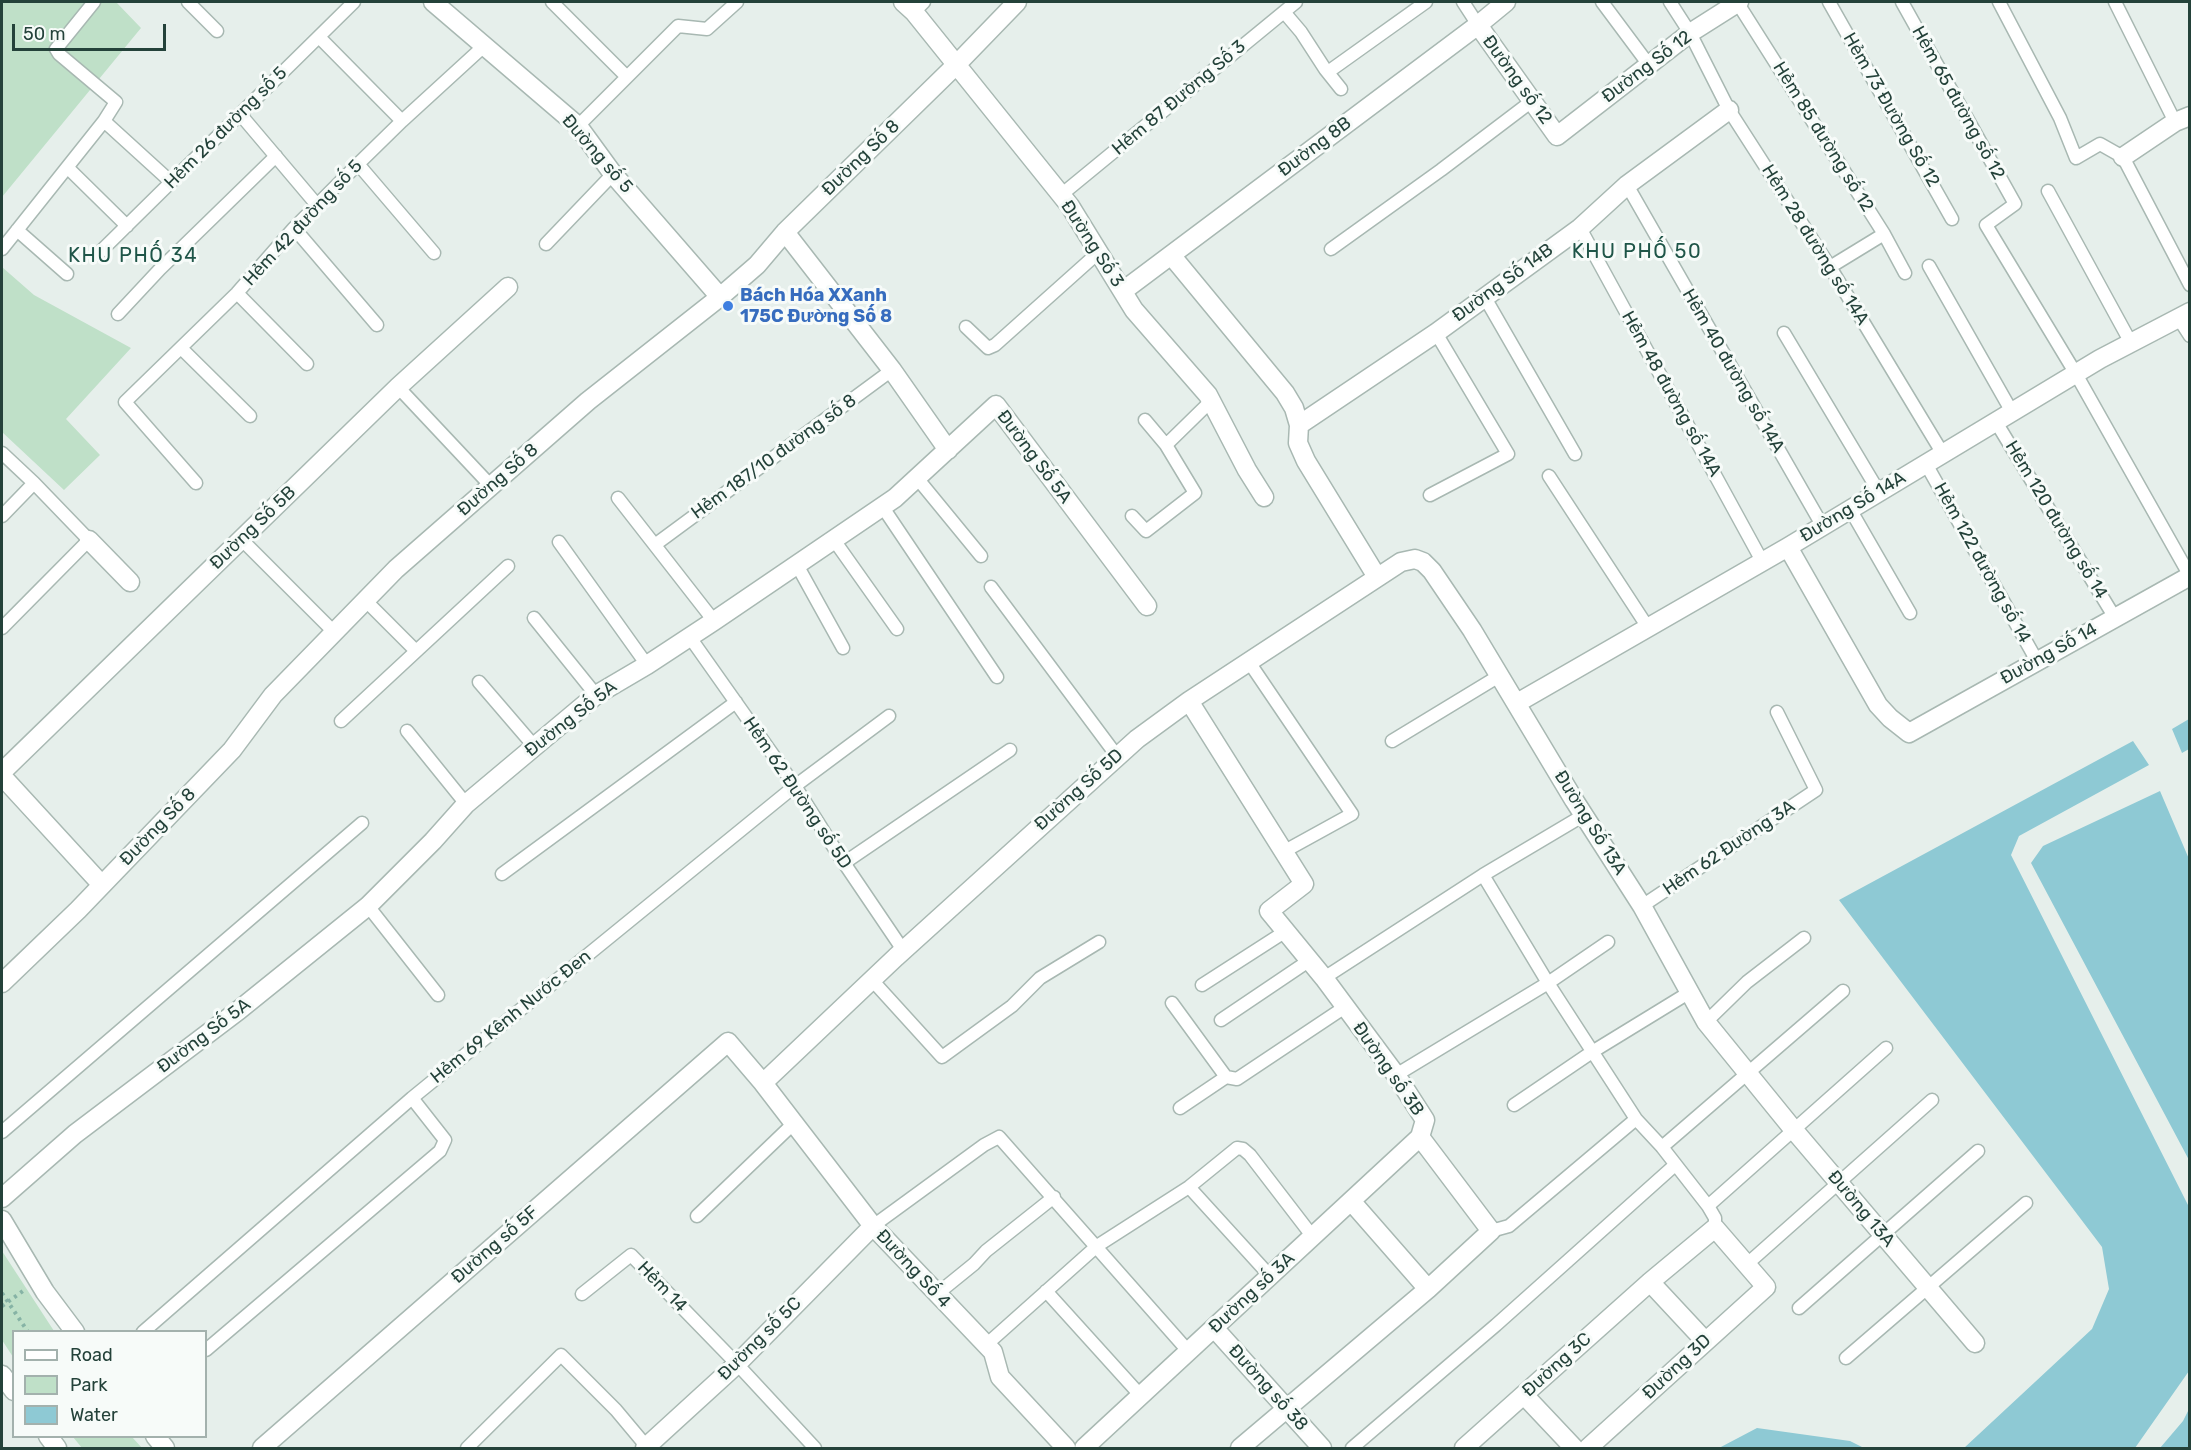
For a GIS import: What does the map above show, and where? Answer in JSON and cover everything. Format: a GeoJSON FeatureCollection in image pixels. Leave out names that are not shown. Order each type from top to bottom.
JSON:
{"type":"FeatureCollection","features":[{"type":"Feature","properties":{"kind":"street","name":"Đường số 5"},"geometry":{"type":"LineString","coordinates":[[433,2],[578,126],[613,174],[720,297]]}},
{"type":"Feature","properties":{"kind":"street","name":"Đường Số 8"},"geometry":{"type":"LineString","coordinates":[[2,983],[102,885],[232,750],[273,695],[396,569],[588,402],[757,265],[785,232],[1017,2]]}},
{"type":"Feature","properties":{"kind":"street","name":"Đường 8B"},"geometry":{"type":"LineString","coordinates":[[1123,291],[1506,2]]}},
{"type":"Feature","properties":{"kind":"street","name":"Đường Số 12"},"geometry":{"type":"LineString","coordinates":[[1557,136],[1690,33],[1738,2]]}},
{"type":"Feature","properties":{"kind":"street","name":"Đường Số 3"},"geometry":{"type":"LineString","coordinates":[[914,5],[957,64],[1061,195],[1134,310],[1211,401],[1247,471],[1264,497]]}},
{"type":"Feature","properties":{"kind":"street","name":"Đường số 12"},"geometry":{"type":"LineString","coordinates":[[1478,25],[1557,136]]}},
{"type":"Feature","properties":{"kind":"street","name":"Đường Số 14B"},"geometry":{"type":"LineString","coordinates":[[1299,426],[1436,333],[1580,228],[1626,185],[1729,110]]}},
{"type":"Feature","properties":{"kind":"street"},"geometry":{"type":"LineString","coordinates":[[2123,157],[2182,119]]}},
{"type":"Feature","properties":{"kind":"street"},"geometry":{"type":"LineString","coordinates":[[785,232],[892,370],[948,450]]}},
{"type":"Feature","properties":{"kind":"street"},"geometry":{"type":"LineString","coordinates":[[1171,255],[1285,393],[1294,408],[1299,426],[1298,443],[1306,461],[1377,577]]}},
{"type":"Feature","properties":{"kind":"street","name":"Đường Số 5B"},"geometry":{"type":"LineString","coordinates":[[2,774],[398,387],[508,287]]}},
{"type":"Feature","properties":{"kind":"street","name":"Đường Số 14A"},"geometry":{"type":"LineString","coordinates":[[1517,703],[1788,546],[2076,374],[2184,315]]}},
{"type":"Feature","properties":{"kind":"street","name":"Đường Số 5A"},"geometry":{"type":"LineString","coordinates":[[2,1198],[75,1134],[239,1010],[368,906],[433,841],[466,804],[596,695],[714,621],[882,506],[917,478],[996,405],[1147,606]]}},
{"type":"Feature","properties":{"kind":"street"},"geometry":{"type":"LineString","coordinates":[[89,540],[130,582]]}},
{"type":"Feature","properties":{"kind":"street","name":"Đường Số 14"},"geometry":{"type":"LineString","coordinates":[[1788,546],[1878,705],[1890,718],[1910,733],[2190,576]]}},
{"type":"Feature","properties":{"kind":"street","name":"Đường Số 5D"},"geometry":{"type":"LineString","coordinates":[[763,1083],[903,950],[1137,739],[1189,701],[1401,562],[1415,559],[1423,562],[1432,571]]}},
{"type":"Feature","properties":{"kind":"street","name":"Đường Số 13A"},"geometry":{"type":"LineString","coordinates":[[1432,571],[1472,630],[1642,906],[1706,1022],[1749,1073]]}},
{"type":"Feature","properties":{"kind":"street","name":"Đường số 3B"},"geometry":{"type":"LineString","coordinates":[[1189,701],[1304,884],[1269,911],[1324,978],[1396,1075],[1425,1120],[1420,1137],[1491,1231]]}},
{"type":"Feature","properties":{"kind":"street"},"geometry":{"type":"LineString","coordinates":[[2,774],[102,885]]}},
{"type":"Feature","properties":{"kind":"street","name":"Đường số 5F"},"geometry":{"type":"LineString","coordinates":[[262,1449],[728,1042],[763,1083]]}},
{"type":"Feature","properties":{"kind":"street","name":"Đường 13A"},"geometry":{"type":"LineString","coordinates":[[1749,1073],[1793,1129],[1975,1343]]}},
{"type":"Feature","properties":{"kind":"street","name":"Đường Số 4"},"geometry":{"type":"LineString","coordinates":[[763,1083],[873,1226],[993,1352],[1000,1377],[1066,1449]]}},
{"type":"Feature","properties":{"kind":"street","name":"Đường số 3A"},"geometry":{"type":"LineString","coordinates":[[1084,1449],[1420,1137]]}},
{"type":"Feature","properties":{"kind":"street"},"geometry":{"type":"LineString","coordinates":[[1351,1201],[1428,1289]]}},
{"type":"Feature","properties":{"kind":"street"},"geometry":{"type":"LineString","coordinates":[[2,1220],[45,1292],[74,1330]]}},
{"type":"Feature","properties":{"kind":"street","name":"Đường số 5C"},"geometry":{"type":"LineString","coordinates":[[646,1448],[737,1364],[873,1226]]}},
{"type":"Feature","properties":{"kind":"street"},"geometry":{"type":"LineString","coordinates":[[1714,1228],[1746,1265]]}},
{"type":"Feature","properties":{"kind":"street","name":"Đường 3C"},"geometry":{"type":"LineString","coordinates":[[1464,1449],[1650,1282],[1714,1228]]}},
{"type":"Feature","properties":{"kind":"street"},"geometry":{"type":"LineString","coordinates":[[1240,1449],[1428,1289],[1491,1231]]}},
{"type":"Feature","properties":{"kind":"street","name":"Đường 3D"},"geometry":{"type":"LineString","coordinates":[[1588,1449],[1766,1287],[1746,1265]]}},
{"type":"Feature","properties":{"kind":"street"},"geometry":{"type":"LineString","coordinates":[[1650,1282],[1705,1341]]}},
{"type":"Feature","properties":{"kind":"street","name":"Đường số 38"},"geometry":{"type":"LineString","coordinates":[[1215,1329],[1322,1449]]}},
{"type":"Feature","properties":{"kind":"street"},"geometry":{"type":"LineString","coordinates":[[2,1375],[12,1388]]}},
{"type":"Feature","properties":{"kind":"street"},"geometry":{"type":"LineString","coordinates":[[1524,1395],[1574,1449]]}},
{"type":"Feature","properties":{"kind":"lane"},"geometry":{"type":"LineString","coordinates":[[2,249],[68,168],[116,102],[56,49],[94,2]]}},
{"type":"Feature","properties":{"kind":"lane"},"geometry":{"type":"LineString","coordinates":[[188,2],[217,31]]}},
{"type":"Feature","properties":{"kind":"lane","name":"Hẻm 26 đường số 5"},"geometry":{"type":"LineString","coordinates":[[98,254],[354,2]]}},
{"type":"Feature","properties":{"kind":"lane"},"geometry":{"type":"LineString","coordinates":[[552,2],[626,76]]}},
{"type":"Feature","properties":{"kind":"lane"},"geometry":{"type":"LineString","coordinates":[[578,126],[678,26],[707,29],[737,2]]}},
{"type":"Feature","properties":{"kind":"lane","name":"Hẻm 87 Đường Số 3"},"geometry":{"type":"LineString","coordinates":[[1061,195],[1296,2]]}},
{"type":"Feature","properties":{"kind":"lane"},"geometry":{"type":"LineString","coordinates":[[1328,72],[1426,2]]}},
{"type":"Feature","properties":{"kind":"lane"},"geometry":{"type":"LineString","coordinates":[[1463,2],[1478,25]]}},
{"type":"Feature","properties":{"kind":"lane"},"geometry":{"type":"LineString","coordinates":[[1602,2],[1649,65]]}},
{"type":"Feature","properties":{"kind":"lane","name":"Hẻm 28 đường số 14A"},"geometry":{"type":"LineString","coordinates":[[1670,2],[1690,33],[1729,110],[1830,267],[1943,454]]}},
{"type":"Feature","properties":{"kind":"lane","name":"Hẻm 85 đường số 12"},"geometry":{"type":"LineString","coordinates":[[1738,2],[1884,234],[1905,273]]}},
{"type":"Feature","properties":{"kind":"lane","name":"Hẻm 73 Đường Số 12"},"geometry":{"type":"LineString","coordinates":[[1829,2],[1952,219]]}},
{"type":"Feature","properties":{"kind":"lane","name":"Hẻm 65 đường số 12"},"geometry":{"type":"LineString","coordinates":[[1902,2],[2014,204],[1986,225],[2076,374]]}},
{"type":"Feature","properties":{"kind":"lane"},"geometry":{"type":"LineString","coordinates":[[1999,2],[2060,118],[2076,158],[2100,144],[2123,157],[2190,285]]}},
{"type":"Feature","properties":{"kind":"lane"},"geometry":{"type":"LineString","coordinates":[[2115,2],[2182,119]]}},
{"type":"Feature","properties":{"kind":"lane"},"geometry":{"type":"LineString","coordinates":[[1284,12],[1341,89]]}},
{"type":"Feature","properties":{"kind":"lane"},"geometry":{"type":"LineString","coordinates":[[319,37],[402,121]]}},
{"type":"Feature","properties":{"kind":"lane","name":"Hẻm 42 đường số 5"},"geometry":{"type":"LineString","coordinates":[[196,483],[125,402],[237,293],[294,228],[358,164],[484,46]]}},
{"type":"Feature","properties":{"kind":"lane"},"geometry":{"type":"LineString","coordinates":[[1331,249],[1441,170],[1532,100]]}},
{"type":"Feature","properties":{"kind":"lane"},"geometry":{"type":"LineString","coordinates":[[240,114],[317,205]]}},
{"type":"Feature","properties":{"kind":"lane"},"geometry":{"type":"LineString","coordinates":[[104,121],[171,182]]}},
{"type":"Feature","properties":{"kind":"lane"},"geometry":{"type":"LineString","coordinates":[[118,314],[159,269],[276,156]]}},
{"type":"Feature","properties":{"kind":"lane"},"geometry":{"type":"LineString","coordinates":[[358,164],[434,253]]}},
{"type":"Feature","properties":{"kind":"lane"},"geometry":{"type":"LineString","coordinates":[[68,168],[127,226]]}},
{"type":"Feature","properties":{"kind":"lane"},"geometry":{"type":"LineString","coordinates":[[546,244],[613,174]]}},
{"type":"Feature","properties":{"kind":"lane","name":"Hẻm 40 đường số 14A"},"geometry":{"type":"LineString","coordinates":[[1626,185],[1821,525]]}},
{"type":"Feature","properties":{"kind":"lane"},"geometry":{"type":"LineString","coordinates":[[2048,191],[2131,343]]}},
{"type":"Feature","properties":{"kind":"lane"},"geometry":{"type":"LineString","coordinates":[[294,228],[377,325]]}},
{"type":"Feature","properties":{"kind":"lane","name":"Hẻm 48 đường số 14A"},"geometry":{"type":"LineString","coordinates":[[1580,228],[1762,561]]}},
{"type":"Feature","properties":{"kind":"lane"},"geometry":{"type":"LineString","coordinates":[[17,230],[67,274]]}},
{"type":"Feature","properties":{"kind":"lane"},"geometry":{"type":"LineString","coordinates":[[1830,267],[1884,234]]}},
{"type":"Feature","properties":{"kind":"lane"},"geometry":{"type":"LineString","coordinates":[[966,327],[988,348],[995,345],[1099,252]]}},
{"type":"Feature","properties":{"kind":"lane","name":"Hẻm 120 đường số 14"},"geometry":{"type":"LineString","coordinates":[[1929,266],[2004,417],[2115,618]]}},
{"type":"Feature","properties":{"kind":"lane"},"geometry":{"type":"LineString","coordinates":[[237,293],[307,364]]}},
{"type":"Feature","properties":{"kind":"lane"},"geometry":{"type":"LineString","coordinates":[[1484,296],[1575,454]]}},
{"type":"Feature","properties":{"kind":"lane"},"geometry":{"type":"LineString","coordinates":[[2184,315],[2190,336]]}},
{"type":"Feature","properties":{"kind":"lane"},"geometry":{"type":"LineString","coordinates":[[1430,495],[1508,454],[1436,333]]}},
{"type":"Feature","properties":{"kind":"lane"},"geometry":{"type":"LineString","coordinates":[[1784,333],[1879,492]]}},
{"type":"Feature","properties":{"kind":"lane"},"geometry":{"type":"LineString","coordinates":[[181,348],[250,416]]}},
{"type":"Feature","properties":{"kind":"lane","name":"Hẻm 187/10 đường số 8"},"geometry":{"type":"LineString","coordinates":[[656,544],[892,370]]}},
{"type":"Feature","properties":{"kind":"lane"},"geometry":{"type":"LineString","coordinates":[[2076,374],[2190,576]]}},
{"type":"Feature","properties":{"kind":"lane"},"geometry":{"type":"LineString","coordinates":[[398,387],[491,486]]}},
{"type":"Feature","properties":{"kind":"lane"},"geometry":{"type":"LineString","coordinates":[[1166,445],[1211,401]]}},
{"type":"Feature","properties":{"kind":"lane"},"geometry":{"type":"LineString","coordinates":[[1132,516],[1146,531],[1195,493],[1166,445],[1145,420]]}},
{"type":"Feature","properties":{"kind":"lane"},"geometry":{"type":"LineString","coordinates":[[2,453],[89,540],[2,628]]}},
{"type":"Feature","properties":{"kind":"lane","name":"Hẻm 122 đường số 14"},"geometry":{"type":"LineString","coordinates":[[1926,464],[2037,661]]}},
{"type":"Feature","properties":{"kind":"lane"},"geometry":{"type":"LineString","coordinates":[[1550,476],[1647,626]]}},
{"type":"Feature","properties":{"kind":"lane"},"geometry":{"type":"LineString","coordinates":[[917,478],[981,556]]}},
{"type":"Feature","properties":{"kind":"lane"},"geometry":{"type":"LineString","coordinates":[[2,516],[34,483]]}},
{"type":"Feature","properties":{"kind":"lane"},"geometry":{"type":"LineString","coordinates":[[618,498],[714,621]]}},
{"type":"Feature","properties":{"kind":"lane"},"geometry":{"type":"LineString","coordinates":[[882,506],[997,677]]}},
{"type":"Feature","properties":{"kind":"lane"},"geometry":{"type":"LineString","coordinates":[[1850,509],[1910,613]]}},
{"type":"Feature","properties":{"kind":"lane"},"geometry":{"type":"LineString","coordinates":[[241,539],[334,632]]}},
{"type":"Feature","properties":{"kind":"lane"},"geometry":{"type":"LineString","coordinates":[[834,540],[897,629]]}},
{"type":"Feature","properties":{"kind":"lane"},"geometry":{"type":"LineString","coordinates":[[559,542],[647,665]]}},
{"type":"Feature","properties":{"kind":"lane"},"geometry":{"type":"LineString","coordinates":[[797,565],[843,648]]}},
{"type":"Feature","properties":{"kind":"lane"},"geometry":{"type":"LineString","coordinates":[[341,721],[508,566]]}},
{"type":"Feature","properties":{"kind":"lane"},"geometry":{"type":"LineString","coordinates":[[991,587],[1117,756]]}},
{"type":"Feature","properties":{"kind":"lane"},"geometry":{"type":"LineString","coordinates":[[365,600],[416,651]]}},
{"type":"Feature","properties":{"kind":"lane"},"geometry":{"type":"LineString","coordinates":[[534,618],[596,695]]}},
{"type":"Feature","properties":{"kind":"lane","name":"Hẻm 62 Đường số 5D"},"geometry":{"type":"LineString","coordinates":[[689,636],[795,786],[903,950]]}},
{"type":"Feature","properties":{"kind":"lane"},"geometry":{"type":"LineString","coordinates":[[1249,662],[1352,814],[1283,852]]}},
{"type":"Feature","properties":{"kind":"lane"},"geometry":{"type":"LineString","coordinates":[[1392,741],[1499,676]]}},
{"type":"Feature","properties":{"kind":"lane"},"geometry":{"type":"LineString","coordinates":[[479,681],[534,746]]}},
{"type":"Feature","properties":{"kind":"lane"},"geometry":{"type":"LineString","coordinates":[[502,874],[736,702]]}},
{"type":"Feature","properties":{"kind":"lane","name":"Hẻm 62 Đường 3A"},"geometry":{"type":"LineString","coordinates":[[1642,906],[1816,790],[1777,712]]}},
{"type":"Feature","properties":{"kind":"lane","name":"Hẻm 69 Kênh Nước Đen"},"geometry":{"type":"LineString","coordinates":[[145,1330],[412,1098],[795,786],[890,716]]}},
{"type":"Feature","properties":{"kind":"lane"},"geometry":{"type":"LineString","coordinates":[[407,731],[466,804]]}},
{"type":"Feature","properties":{"kind":"lane"},"geometry":{"type":"LineString","coordinates":[[844,863],[1010,750]]}},
{"type":"Feature","properties":{"kind":"lane"},"geometry":{"type":"LineString","coordinates":[[1324,978],[1483,875],[1584,815]]}},
{"type":"Feature","properties":{"kind":"lane"},"geometry":{"type":"LineString","coordinates":[[2,1132],[362,823]]}},
{"type":"Feature","properties":{"kind":"lane"},"geometry":{"type":"LineString","coordinates":[[1483,875],[1548,983],[1636,1119],[1662,1147],[1708,1206],[1714,1218],[1714,1228]]}},
{"type":"Feature","properties":{"kind":"lane"},"geometry":{"type":"LineString","coordinates":[[368,906],[438,995]]}},
{"type":"Feature","properties":{"kind":"lane"},"geometry":{"type":"LineString","coordinates":[[1202,985],[1286,931]]}},
{"type":"Feature","properties":{"kind":"lane"},"geometry":{"type":"LineString","coordinates":[[1706,1022],[1747,982],[1804,938]]}},
{"type":"Feature","properties":{"kind":"lane"},"geometry":{"type":"LineString","coordinates":[[872,980],[942,1057],[1012,1006],[1040,978],[1099,942]]}},
{"type":"Feature","properties":{"kind":"lane"},"geometry":{"type":"LineString","coordinates":[[1396,1075],[1548,983],[1608,942]]}},
{"type":"Feature","properties":{"kind":"lane"},"geometry":{"type":"LineString","coordinates":[[1221,1020],[1310,960]]}},
{"type":"Feature","properties":{"kind":"lane"},"geometry":{"type":"LineString","coordinates":[[1662,1147],[1843,991]]}},
{"type":"Feature","properties":{"kind":"lane"},"geometry":{"type":"LineString","coordinates":[[1514,1106],[1592,1052],[1690,992]]}},
{"type":"Feature","properties":{"kind":"lane"},"geometry":{"type":"LineString","coordinates":[[1172,1003],[1226,1077],[1237,1079],[1345,1007]]}},
{"type":"Feature","properties":{"kind":"lane"},"geometry":{"type":"LineString","coordinates":[[1708,1206],[1886,1048]]}},
{"type":"Feature","properties":{"kind":"lane"},"geometry":{"type":"LineString","coordinates":[[1180,1108],[1226,1077]]}},
{"type":"Feature","properties":{"kind":"lane"},"geometry":{"type":"LineString","coordinates":[[207,1349],[440,1150],[445,1140],[412,1098]]}},
{"type":"Feature","properties":{"kind":"lane"},"geometry":{"type":"LineString","coordinates":[[1746,1265],[1932,1100]]}},
{"type":"Feature","properties":{"kind":"lane"},"geometry":{"type":"LineString","coordinates":[[1491,1231],[1509,1226],[1636,1119]]}},
{"type":"Feature","properties":{"kind":"lane"},"geometry":{"type":"LineString","coordinates":[[697,1216],[793,1124]]}},
{"type":"Feature","properties":{"kind":"lane"},"geometry":{"type":"LineString","coordinates":[[873,1226],[984,1145],[999,1137],[1190,1352]]}},
{"type":"Feature","properties":{"kind":"lane"},"geometry":{"type":"LineString","coordinates":[[986,1345],[1097,1246],[1189,1187],[1237,1148],[1243,1149],[1313,1237]]}},
{"type":"Feature","properties":{"kind":"lane"},"geometry":{"type":"LineString","coordinates":[[1799,1308],[1978,1151]]}},
{"type":"Feature","properties":{"kind":"lane"},"geometry":{"type":"LineString","coordinates":[[1352,1449],[1496,1325],[1675,1165]]}},
{"type":"Feature","properties":{"kind":"lane"},"geometry":{"type":"LineString","coordinates":[[1189,1187],[1270,1276]]}},
{"type":"Feature","properties":{"kind":"lane"},"geometry":{"type":"LineString","coordinates":[[937,1294],[974,1264],[986,1251],[1054,1197]]}},
{"type":"Feature","properties":{"kind":"lane"},"geometry":{"type":"LineString","coordinates":[[1846,1358],[2026,1203]]}},
{"type":"Feature","properties":{"kind":"lane","name":"Hẻm 14"},"geometry":{"type":"LineString","coordinates":[[582,1294],[631,1255],[737,1364]]}},
{"type":"Feature","properties":{"kind":"lane"},"geometry":{"type":"LineString","coordinates":[[1046,1291],[1142,1396]]}},
{"type":"Feature","properties":{"kind":"lane"},"geometry":{"type":"LineString","coordinates":[[467,1449],[561,1355],[616,1410],[646,1448]]}},
{"type":"Feature","properties":{"kind":"lane"},"geometry":{"type":"LineString","coordinates":[[737,1364],[814,1449]]}},
{"type":"Feature","properties":{"kind":"path"},"geometry":{"type":"LineString","coordinates":[[2,1306],[25,1289]]}},
{"type":"Feature","properties":{"kind":"path"},"geometry":{"type":"LineString","coordinates":[[2,1293],[27,1330]]}},
{"type":"Feature","properties":{"kind":"green space"},"geometry":{"type":"Polygon","coordinates":[[[2,2],[116,2],[141,28],[2,197],[2,2]]]}},
{"type":"Feature","properties":{"kind":"green space"},"geometry":{"type":"Polygon","coordinates":[[[2,267],[34,295],[131,348],[66,419],[100,455],[64,490],[2,432],[2,267]]]}},
{"type":"Feature","properties":{"kind":"green space"},"geometry":{"type":"Polygon","coordinates":[[[2,1251],[53,1330],[12,1330],[12,1355],[2,1340],[2,1251]]]}},
{"type":"Feature","properties":{"kind":"green space"},"geometry":{"type":"Polygon","coordinates":[[[74,1438],[133,1438],[142,1448],[82,1448],[74,1438]]]}},
{"type":"Feature","properties":{"kind":"water"},"geometry":{"type":"Polygon","coordinates":[[[2189,719],[2189,749],[2182,753],[2172,729],[2189,719]]]}},
{"type":"Feature","properties":{"kind":"water"},"geometry":{"type":"Polygon","coordinates":[[[2133,741],[2149,765],[2019,836],[2011,855],[2189,1207],[2189,1371],[2135,1448],[1964,1448],[2092,1329],[2109,1289],[2102,1247],[1839,900],[2133,741]]]}},
{"type":"Feature","properties":{"kind":"water"},"geometry":{"type":"Polygon","coordinates":[[[2160,791],[2189,859],[2189,1160],[2031,863],[2043,846],[2160,791]]]}},
{"type":"Feature","properties":{"kind":"water"},"geometry":{"type":"Polygon","coordinates":[[[2189,1409],[2189,1448],[2160,1448],[2183,1421],[2189,1409]]]}},
{"type":"Feature","properties":{"kind":"water"},"geometry":{"type":"Polygon","coordinates":[[[1757,1428],[1850,1441],[1864,1448],[1719,1448],[1757,1428]]]}},
{"type":"Feature","properties":{"kind":"place","name":"Bách Hóa XXanh 175C Đường Số 8"},"geometry":{"type":"Point","coordinates":[728,306]}},
{"type":"Feature","properties":{"kind":"district","name":"KHU PHỐ 50"},"geometry":{"type":"Point","coordinates":[1637,252]}},
{"type":"Feature","properties":{"kind":"district","name":"KHU PHỐ 34"},"geometry":{"type":"Point","coordinates":[133,256]}}]}
